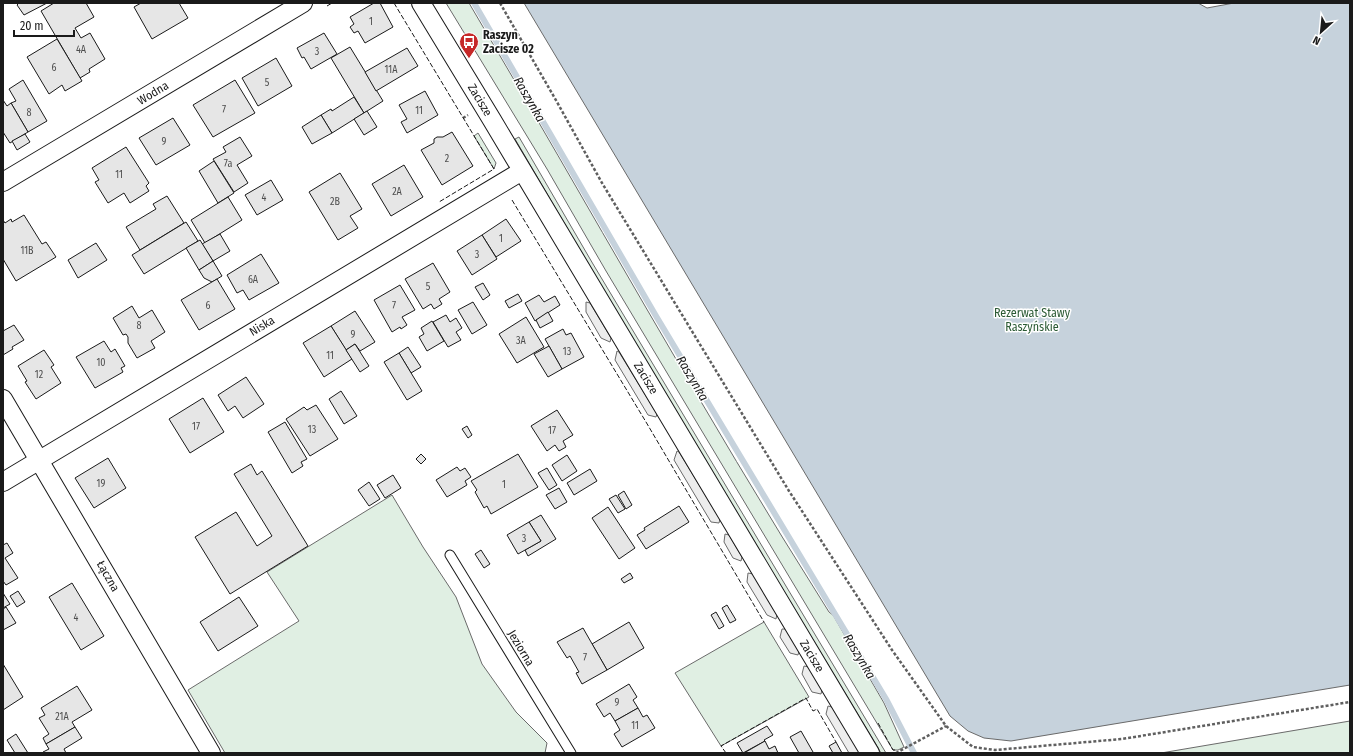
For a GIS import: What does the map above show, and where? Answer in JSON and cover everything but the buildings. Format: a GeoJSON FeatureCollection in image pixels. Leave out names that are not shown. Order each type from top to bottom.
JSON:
{"type":"FeatureCollection","features":[{"type":"Feature","properties":{"kind":"street","name":"Wodna"},"geometry":{"type":"LineString","coordinates":[[3,182],[303,3]]}},
{"type":"Feature","properties":{"kind":"street","name":"Zacisze"},"geometry":{"type":"LineString","coordinates":[[420,3],[870,753]]}},
{"type":"Feature","properties":{"kind":"street","name":"Niska"},"geometry":{"type":"LineString","coordinates":[[3,482],[522,171]]}},
{"type":"Feature","properties":{"kind":"street","name":"Łączna"},"geometry":{"type":"LineString","coordinates":[[3,399],[212,753]]}},
{"type":"Feature","properties":{"kind":"lane","name":"Jeziorna"},"geometry":{"type":"LineString","coordinates":[[450,555],[571,753]]}},
{"type":"Feature","properties":{"kind":"path"},"geometry":{"type":"LineString","coordinates":[[500,3],[602,183],[785,484],[892,650],[946,726],[973,747],[995,750],[1122,739],[1350,702]]}},
{"type":"Feature","properties":{"kind":"path"},"geometry":{"type":"LineString","coordinates":[[896,753],[946,726]]}},
{"type":"Feature","properties":{"kind":"green space"},"geometry":{"type":"Polygon","coordinates":[[[446,3],[469,3],[736,461],[829,612],[833,615],[884,703],[904,747],[898,750],[893,750],[606,271],[547,169],[446,3]]]}},
{"type":"Feature","properties":{"kind":"green space"},"geometry":{"type":"Polygon","coordinates":[[[478,133],[496,163],[494,169],[474,136],[478,133]]]}},
{"type":"Feature","properties":{"kind":"green space"},"geometry":{"type":"Polygon","coordinates":[[[519,137],[593,264],[886,753],[881,753],[618,315],[515,139],[519,137]]]}},
{"type":"Feature","properties":{"kind":"green space"},"geometry":{"type":"Polygon","coordinates":[[[392,495],[423,547],[456,597],[482,664],[516,712],[547,743],[545,753],[225,753],[188,690],[299,621],[267,572],[392,495]]]}},
{"type":"Feature","properties":{"kind":"green space"},"geometry":{"type":"Polygon","coordinates":[[[764,622],[809,697],[721,746],[675,673],[764,622]]]}},
{"type":"Feature","properties":{"kind":"green space"},"geometry":{"type":"Polygon","coordinates":[[[1350,721],[1350,753],[1161,753],[1350,721]]]}},
{"type":"Feature","properties":{"kind":"shaded area","name":"Rezerwat Stawy Raszyńskie"},"geometry":{"type":"Polygon","coordinates":[[[524,3],[1198,3],[1207,8],[1234,3],[1350,3],[1350,685],[1011,741],[984,738],[968,731],[950,716],[524,3]]]}},
{"type":"Feature","properties":{"kind":"shaded area"},"geometry":{"type":"Polygon","coordinates":[[[586,302],[590,303],[611,338],[610,342],[601,338],[586,312],[586,302]]]}},
{"type":"Feature","properties":{"kind":"shaded area"},"geometry":{"type":"Polygon","coordinates":[[[617,351],[657,414],[656,417],[648,415],[615,360],[617,351]]]}},
{"type":"Feature","properties":{"kind":"shaded area"},"geometry":{"type":"Polygon","coordinates":[[[677,451],[720,519],[719,523],[711,522],[674,460],[677,451]]]}},
{"type":"Feature","properties":{"kind":"shaded area"},"geometry":{"type":"Polygon","coordinates":[[[725,534],[729,535],[742,557],[741,561],[733,558],[724,542],[725,534]]]}},
{"type":"Feature","properties":{"kind":"shaded area"},"geometry":{"type":"Polygon","coordinates":[[[748,573],[753,574],[777,614],[776,619],[767,615],[747,582],[748,573]]]}},
{"type":"Feature","properties":{"kind":"shaded area"},"geometry":{"type":"Polygon","coordinates":[[[782,629],[786,629],[799,651],[798,655],[790,653],[780,637],[782,629]]]}},
{"type":"Feature","properties":{"kind":"shaded area"},"geometry":{"type":"Polygon","coordinates":[[[804,666],[809,667],[822,690],[821,694],[812,692],[802,674],[804,666]]]}},
{"type":"Feature","properties":{"kind":"shaded area"},"geometry":{"type":"Polygon","coordinates":[[[828,706],[832,707],[860,753],[849,753],[826,714],[828,706]]]}},
{"type":"Feature","properties":{"kind":"waterway","name":"Raszynka"},"geometry":{"type":"LineString","coordinates":[[474,3],[656,316],[886,699],[914,753]]}},
{"type":"Feature","properties":{"kind":"fence"},"geometry":{"type":"LineString","coordinates":[[327,6],[332,3]]}},
{"type":"Feature","properties":{"kind":"fence"},"geometry":{"type":"LineString","coordinates":[[394,3],[494,169],[439,202]]}},
{"type":"Feature","properties":{"kind":"fence"},"geometry":{"type":"LineString","coordinates":[[512,200],[646,422],[764,622]]}},
{"type":"Feature","properties":{"kind":"fence"},"geometry":{"type":"LineString","coordinates":[[726,753],[721,746],[806,698],[813,711],[817,709],[836,742]]}},
{"type":"Feature","properties":{"kind":"fence"},"geometry":{"type":"LineString","coordinates":[[878,723],[893,750],[897,750]]}},
{"type":"Feature","properties":{"kind":"place","name":"Raszyn Zacisze 02"},"geometry":{"type":"Point","coordinates":[469,59]}}]}
